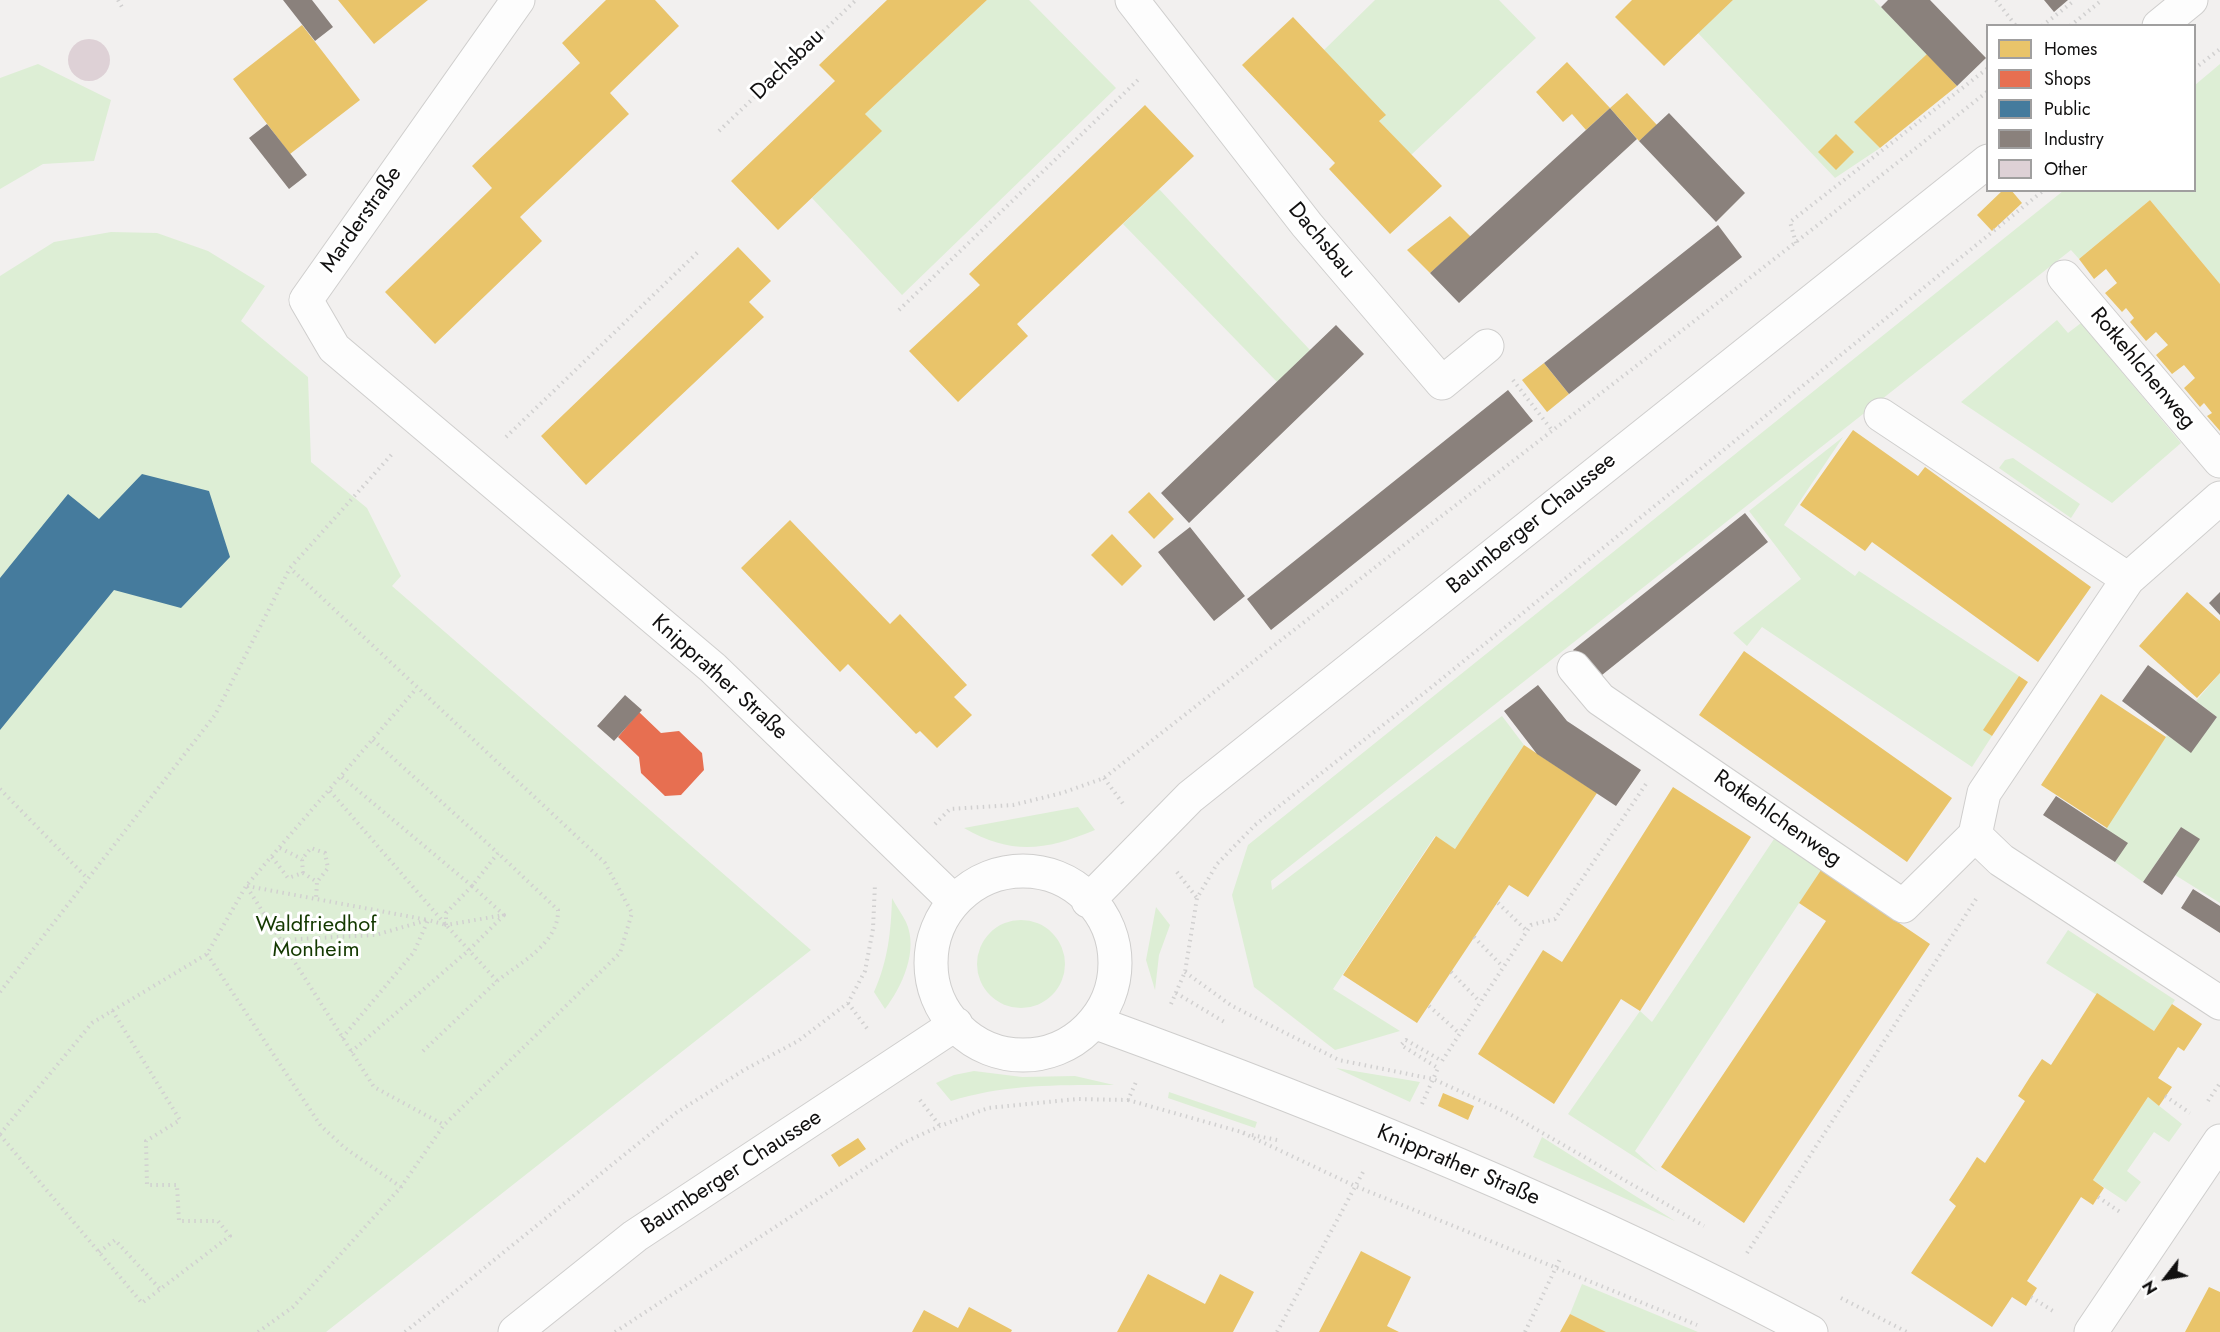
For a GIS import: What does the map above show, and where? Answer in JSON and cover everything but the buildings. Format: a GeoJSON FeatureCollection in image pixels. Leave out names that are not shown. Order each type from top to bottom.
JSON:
{"type":"FeatureCollection","features":[{"type":"Feature","properties":{"kind":"street","name":"Marderstraße"},"geometry":{"type":"LineString","coordinates":[[422,423],[334,348],[306,300],[518,0]]}},
{"type":"Feature","properties":{"kind":"street","name":"Dachsbau"},"geometry":{"type":"LineString","coordinates":[[1132,0],[1308,225],[1442,383],[1487,346]]}},
{"type":"Feature","properties":{"kind":"street"},"geometry":{"type":"LineString","coordinates":[[2161,24],[2191,0]]}},
{"type":"Feature","properties":{"kind":"street","name":"Baumberger Chaussee"},"geometry":{"type":"LineString","coordinates":[[1088,900],[1190,797],[1986,163]]}},
{"type":"Feature","properties":{"kind":"street","name":"Rotkehlchenweg"},"geometry":{"type":"LineString","coordinates":[[2064,277],[2220,460]]}},
{"type":"Feature","properties":{"kind":"street"},"geometry":{"type":"LineString","coordinates":[[1881,415],[2128,579]]}},
{"type":"Feature","properties":{"kind":"street","name":"Knipprather Straße"},"geometry":{"type":"LineString","coordinates":[[422,423],[713,668],[953,900]]}},
{"type":"Feature","properties":{"kind":"street"},"geometry":{"type":"LineString","coordinates":[[2220,498],[2128,579],[1984,793],[1975,835],[2001,860],[2220,1003]]}},
{"type":"Feature","properties":{"kind":"street","name":"Rotkehlchenweg"},"geometry":{"type":"LineString","coordinates":[[1574,668],[1600,699],[1904,906],[1975,835]]}},
{"type":"Feature","properties":{"kind":"street"},"geometry":{"type":"LineString","coordinates":[[1006,871],[1036,871],[1065,881],[1088,900],[1107,928],[1115,960],[1111,993],[1094,1022],[1071,1043],[1042,1055],[1010,1055],[980,1045],[956,1024],[940,1002],[932,976],[931,958],[938,923],[953,900],[978,881],[1006,871]]}},
{"type":"Feature","properties":{"kind":"street","name":"Knipprather Straße"},"geometry":{"type":"LineString","coordinates":[[1094,1022],[1394,1139],[1580,1218],[1811,1332]]}},
{"type":"Feature","properties":{"kind":"street","name":"Baumberger Chaussee"},"geometry":{"type":"LineString","coordinates":[[515,1332],[635,1236],[956,1024]]}},
{"type":"Feature","properties":{"kind":"street"},"geometry":{"type":"LineString","coordinates":[[2091,1332],[2220,1141]]}},
{"type":"Feature","properties":{"kind":"path"},"geometry":{"type":"LineString","coordinates":[[118,0],[122,7]]}},
{"type":"Feature","properties":{"kind":"path","name":"Dachsbau"},"geometry":{"type":"LineString","coordinates":[[720,131],[856,0]]}},
{"type":"Feature","properties":{"kind":"path"},"geometry":{"type":"LineString","coordinates":[[1996,0],[2014,24]]}},
{"type":"Feature","properties":{"kind":"path"},"geometry":{"type":"LineString","coordinates":[[2045,24],[2075,0]]}},
{"type":"Feature","properties":{"kind":"path"},"geometry":{"type":"LineString","coordinates":[[2072,24],[2102,0]]}},
{"type":"Feature","properties":{"kind":"path"},"geometry":{"type":"LineString","coordinates":[[2196,67],[2220,49]]}},
{"type":"Feature","properties":{"kind":"path"},"geometry":{"type":"LineString","coordinates":[[899,310],[1169,50]]}},
{"type":"Feature","properties":{"kind":"path"},"geometry":{"type":"LineString","coordinates":[[1796,243],[1790,222],[1986,70]]}},
{"type":"Feature","properties":{"kind":"path"},"geometry":{"type":"LineString","coordinates":[[405,1332],[676,1113],[744,1070],[798,1041],[849,1003],[865,971],[873,929],[873,885],[950,809],[1013,805],[1062,793],[1104,778],[1551,429],[1796,243],[1986,93]]}},
{"type":"Feature","properties":{"kind":"path"},"geometry":{"type":"LineString","coordinates":[[615,1332],[904,1142],[988,1108],[1077,1099],[1128,1100],[1185,972],[1197,898],[1216,864],[1255,825],[1428,690],[2042,192]]}},
{"type":"Feature","properties":{"kind":"path"},"geometry":{"type":"LineString","coordinates":[[476,467],[700,250]]}},
{"type":"Feature","properties":{"kind":"path"},"geometry":{"type":"LineString","coordinates":[[1487,346],[1551,429]]}},
{"type":"Feature","properties":{"kind":"path"},"geometry":{"type":"LineString","coordinates":[[0,992],[215,715],[290,568],[422,423]]}},
{"type":"Feature","properties":{"kind":"path"},"geometry":{"type":"LineString","coordinates":[[258,1332],[293,1307],[401,1187],[444,1125],[620,953],[632,913],[606,863],[416,689],[290,568]]}},
{"type":"Feature","properties":{"kind":"path"},"geometry":{"type":"LineString","coordinates":[[112,1010],[180,1120],[146,1142],[147,1185],[177,1185],[179,1221],[218,1221],[230,1236],[142,1303],[0,1134],[92,1023],[112,1010],[207,954],[246,886],[416,689]]}},
{"type":"Feature","properties":{"kind":"path"},"geometry":{"type":"LineString","coordinates":[[373,740],[558,910],[558,924],[546,943],[497,981],[421,1053]]}},
{"type":"Feature","properties":{"kind":"path"},"geometry":{"type":"LineString","coordinates":[[1277,1332],[1355,1186],[1394,1139],[1438,1068],[1401,1046],[1406,1040],[1442,1061],[1531,925],[1555,919],[1671,746]]}},
{"type":"Feature","properties":{"kind":"path"},"geometry":{"type":"LineString","coordinates":[[342,777],[504,915]]}},
{"type":"Feature","properties":{"kind":"path"},"geometry":{"type":"LineString","coordinates":[[0,789],[87,878]]}},
{"type":"Feature","properties":{"kind":"path"},"geometry":{"type":"LineString","coordinates":[[330,791],[497,981]]}},
{"type":"Feature","properties":{"kind":"path"},"geometry":{"type":"LineString","coordinates":[[280,848],[302,859]]}},
{"type":"Feature","properties":{"kind":"path"},"geometry":{"type":"LineString","coordinates":[[303,873],[302,859],[310,848],[325,853],[328,868],[318,882],[315,899]]}},
{"type":"Feature","properties":{"kind":"path"},"geometry":{"type":"LineString","coordinates":[[446,925],[446,913],[472,886],[498,853]]}},
{"type":"Feature","properties":{"kind":"path"},"geometry":{"type":"LineString","coordinates":[[272,857],[288,878],[303,873],[318,882]]}},
{"type":"Feature","properties":{"kind":"path"},"geometry":{"type":"LineString","coordinates":[[1751,1249],[2001,860]]}},
{"type":"Feature","properties":{"kind":"path"},"geometry":{"type":"LineString","coordinates":[[246,886],[374,1087],[444,1125]]}},
{"type":"Feature","properties":{"kind":"path"},"geometry":{"type":"LineString","coordinates":[[246,886],[446,925],[504,915]]}},
{"type":"Feature","properties":{"kind":"path"},"geometry":{"type":"LineString","coordinates":[[1498,903],[1527,931]]}},
{"type":"Feature","properties":{"kind":"path"},"geometry":{"type":"LineString","coordinates":[[351,1052],[469,950],[504,915]]}},
{"type":"Feature","properties":{"kind":"path"},"geometry":{"type":"LineString","coordinates":[[280,940],[375,935],[428,920]]}},
{"type":"Feature","properties":{"kind":"path"},"geometry":{"type":"LineString","coordinates":[[342,1038],[414,952],[428,920]]}},
{"type":"Feature","properties":{"kind":"path"},"geometry":{"type":"LineString","coordinates":[[1474,937],[1503,968]]}},
{"type":"Feature","properties":{"kind":"path"},"geometry":{"type":"LineString","coordinates":[[207,954],[321,1126],[345,1148],[401,1187]]}},
{"type":"Feature","properties":{"kind":"path"},"geometry":{"type":"LineString","coordinates":[[1185,972],[1232,1006],[1339,1060],[1433,1079],[1508,1113],[1708,1229]]}},
{"type":"Feature","properties":{"kind":"path"},"geometry":{"type":"LineString","coordinates":[[1451,972],[1480,1002]]}},
{"type":"Feature","properties":{"kind":"path"},"geometry":{"type":"LineString","coordinates":[[1429,1006],[1460,1034]]}},
{"type":"Feature","properties":{"kind":"path"},"geometry":{"type":"LineString","coordinates":[[2166,1096],[2197,1118]]}},
{"type":"Feature","properties":{"kind":"path"},"geometry":{"type":"LineString","coordinates":[[1243,1133],[1355,1186],[1557,1266],[1704,1328]]}},
{"type":"Feature","properties":{"kind":"path"},"geometry":{"type":"LineString","coordinates":[[2098,1197],[2122,1213]]}},
{"type":"Feature","properties":{"kind":"path"},"geometry":{"type":"LineString","coordinates":[[1525,1332],[1580,1218]]}},
{"type":"Feature","properties":{"kind":"path"},"geometry":{"type":"LineString","coordinates":[[99,1252],[115,1240],[160,1289]]}},
{"type":"Feature","properties":{"kind":"path"},"geometry":{"type":"LineString","coordinates":[[1738,1246],[1757,1257]]}},
{"type":"Feature","properties":{"kind":"path"},"geometry":{"type":"LineString","coordinates":[[1837,1296],[1907,1332]]}},
{"type":"Feature","properties":{"kind":"path"},"geometry":{"type":"LineString","coordinates":[[2031,1297],[2056,1312]]}},
{"type":"Feature","properties":{"kind":"green space"},"geometry":{"type":"Polygon","coordinates":[[[987,0],[1029,0],[1116,88],[902,295],[812,198],[881,131],[865,114],[987,0]]]}},
{"type":"Feature","properties":{"kind":"green space"},"geometry":{"type":"Polygon","coordinates":[[[1375,0],[1499,0],[1536,38],[1411,155],[1379,121],[1324,50],[1375,0]]]}},
{"type":"Feature","properties":{"kind":"green space"},"geometry":{"type":"Polygon","coordinates":[[[1733,0],[1874,0],[1927,54],[1855,122],[1880,148],[1835,178],[1698,33],[1733,0]]]}},
{"type":"Feature","properties":{"kind":"green space"},"geometry":{"type":"Polygon","coordinates":[[[38,64],[111,100],[94,161],[43,164],[0,189],[0,78],[38,64]]]}},
{"type":"Feature","properties":{"kind":"green space"},"geometry":{"type":"Polygon","coordinates":[[[2220,64],[2220,284],[2150,200],[2079,259],[2071,250],[1271,881],[1272,890],[1502,716],[1524,745],[1455,849],[1435,836],[1333,989],[1400,1031],[1335,1050],[1254,987],[1232,895],[1248,845],[2062,192],[2196,192],[2196,84],[2220,64]]]}},
{"type":"Feature","properties":{"kind":"green space"},"geometry":{"type":"Polygon","coordinates":[[[1159,189],[1310,350],[1277,382],[1123,224],[1159,189]]]}},
{"type":"Feature","properties":{"kind":"green space","name":"Waldfriedhof Monheim"},"geometry":{"type":"Polygon","coordinates":[[[111,232],[157,233],[208,251],[265,286],[241,321],[308,377],[311,462],[367,508],[401,576],[392,586],[811,950],[326,1332],[0,1332],[0,276],[54,242],[111,232]]]}},
{"type":"Feature","properties":{"kind":"green space"},"geometry":{"type":"Polygon","coordinates":[[[2057,320],[2068,333],[2081,323],[2181,443],[2112,503],[1961,402],[2057,320]]]}},
{"type":"Feature","properties":{"kind":"green space"},"geometry":{"type":"Polygon","coordinates":[[[1843,437],[1784,525],[1855,576],[1859,571],[2019,676],[1984,729],[1992,736],[1972,767],[1762,627],[1747,646],[1733,633],[1801,579],[1749,511],[1843,437]]]}},
{"type":"Feature","properties":{"kind":"green space"},"geometry":{"type":"Polygon","coordinates":[[[2013,458],[2080,504],[2071,518],[1999,468],[2005,460],[2013,458]]]}},
{"type":"Feature","properties":{"kind":"green space"},"geometry":{"type":"Polygon","coordinates":[[[2220,673],[2220,903],[2175,875],[2199,839],[2181,827],[2143,882],[2115,862],[2127,843],[2105,829],[2167,735],[2191,752],[2217,717],[2196,701],[2220,673]]]}},
{"type":"Feature","properties":{"kind":"green space"},"geometry":{"type":"Polygon","coordinates":[[[1078,807],[1095,830],[1045,846],[1014,846],[998,843],[964,828],[1078,807]]]}},
{"type":"Feature","properties":{"kind":"green space"},"geometry":{"type":"Polygon","coordinates":[[[1774,839],[1821,870],[1635,1151],[1658,1172],[1568,1114],[1640,1011],[1652,1022],[1774,839]]]}},
{"type":"Feature","properties":{"kind":"green space"},"geometry":{"type":"Polygon","coordinates":[[[892,898],[906,922],[911,944],[903,979],[885,1009],[874,992],[883,969],[888,946],[892,898]]]}},
{"type":"Feature","properties":{"kind":"green space"},"geometry":{"type":"Polygon","coordinates":[[[1156,907],[1170,925],[1159,955],[1155,990],[1146,960],[1156,907]]]}},
{"type":"Feature","properties":{"kind":"green space"},"geometry":{"type":"Polygon","coordinates":[[[1012,920],[1030,920],[1046,927],[1058,939],[1065,955],[1065,973],[1058,989],[1046,1001],[1030,1008],[1012,1008],[996,1001],[984,989],[977,973],[977,955],[984,939],[996,927],[1012,920]]]}},
{"type":"Feature","properties":{"kind":"green space"},"geometry":{"type":"Polygon","coordinates":[[[2068,930],[2175,1000],[2154,1031],[2046,963],[2068,930]]]}},
{"type":"Feature","properties":{"kind":"green space"},"geometry":{"type":"Polygon","coordinates":[[[1336,1068],[1420,1082],[1410,1102],[1336,1068]]]}},
{"type":"Feature","properties":{"kind":"green space"},"geometry":{"type":"Polygon","coordinates":[[[974,1071],[1022,1077],[1075,1076],[1114,1085],[1012,1088],[951,1101],[936,1083],[954,1075],[974,1071]]]}},
{"type":"Feature","properties":{"kind":"green space"},"geometry":{"type":"Polygon","coordinates":[[[1169,1092],[1257,1122],[1255,1128],[1168,1098],[1169,1092]]]}},
{"type":"Feature","properties":{"kind":"green space"},"geometry":{"type":"Polygon","coordinates":[[[2148,1097],[2182,1124],[2169,1142],[2154,1132],[2127,1171],[2141,1182],[2126,1202],[2093,1180],[2148,1097]]]}},
{"type":"Feature","properties":{"kind":"green space"},"geometry":{"type":"Polygon","coordinates":[[[1542,1137],[1675,1221],[1533,1157],[1542,1137]]]}},
{"type":"Feature","properties":{"kind":"green space"},"geometry":{"type":"Polygon","coordinates":[[[1582,1284],[1698,1332],[1606,1332],[1570,1314],[1582,1284]]]}}]}
